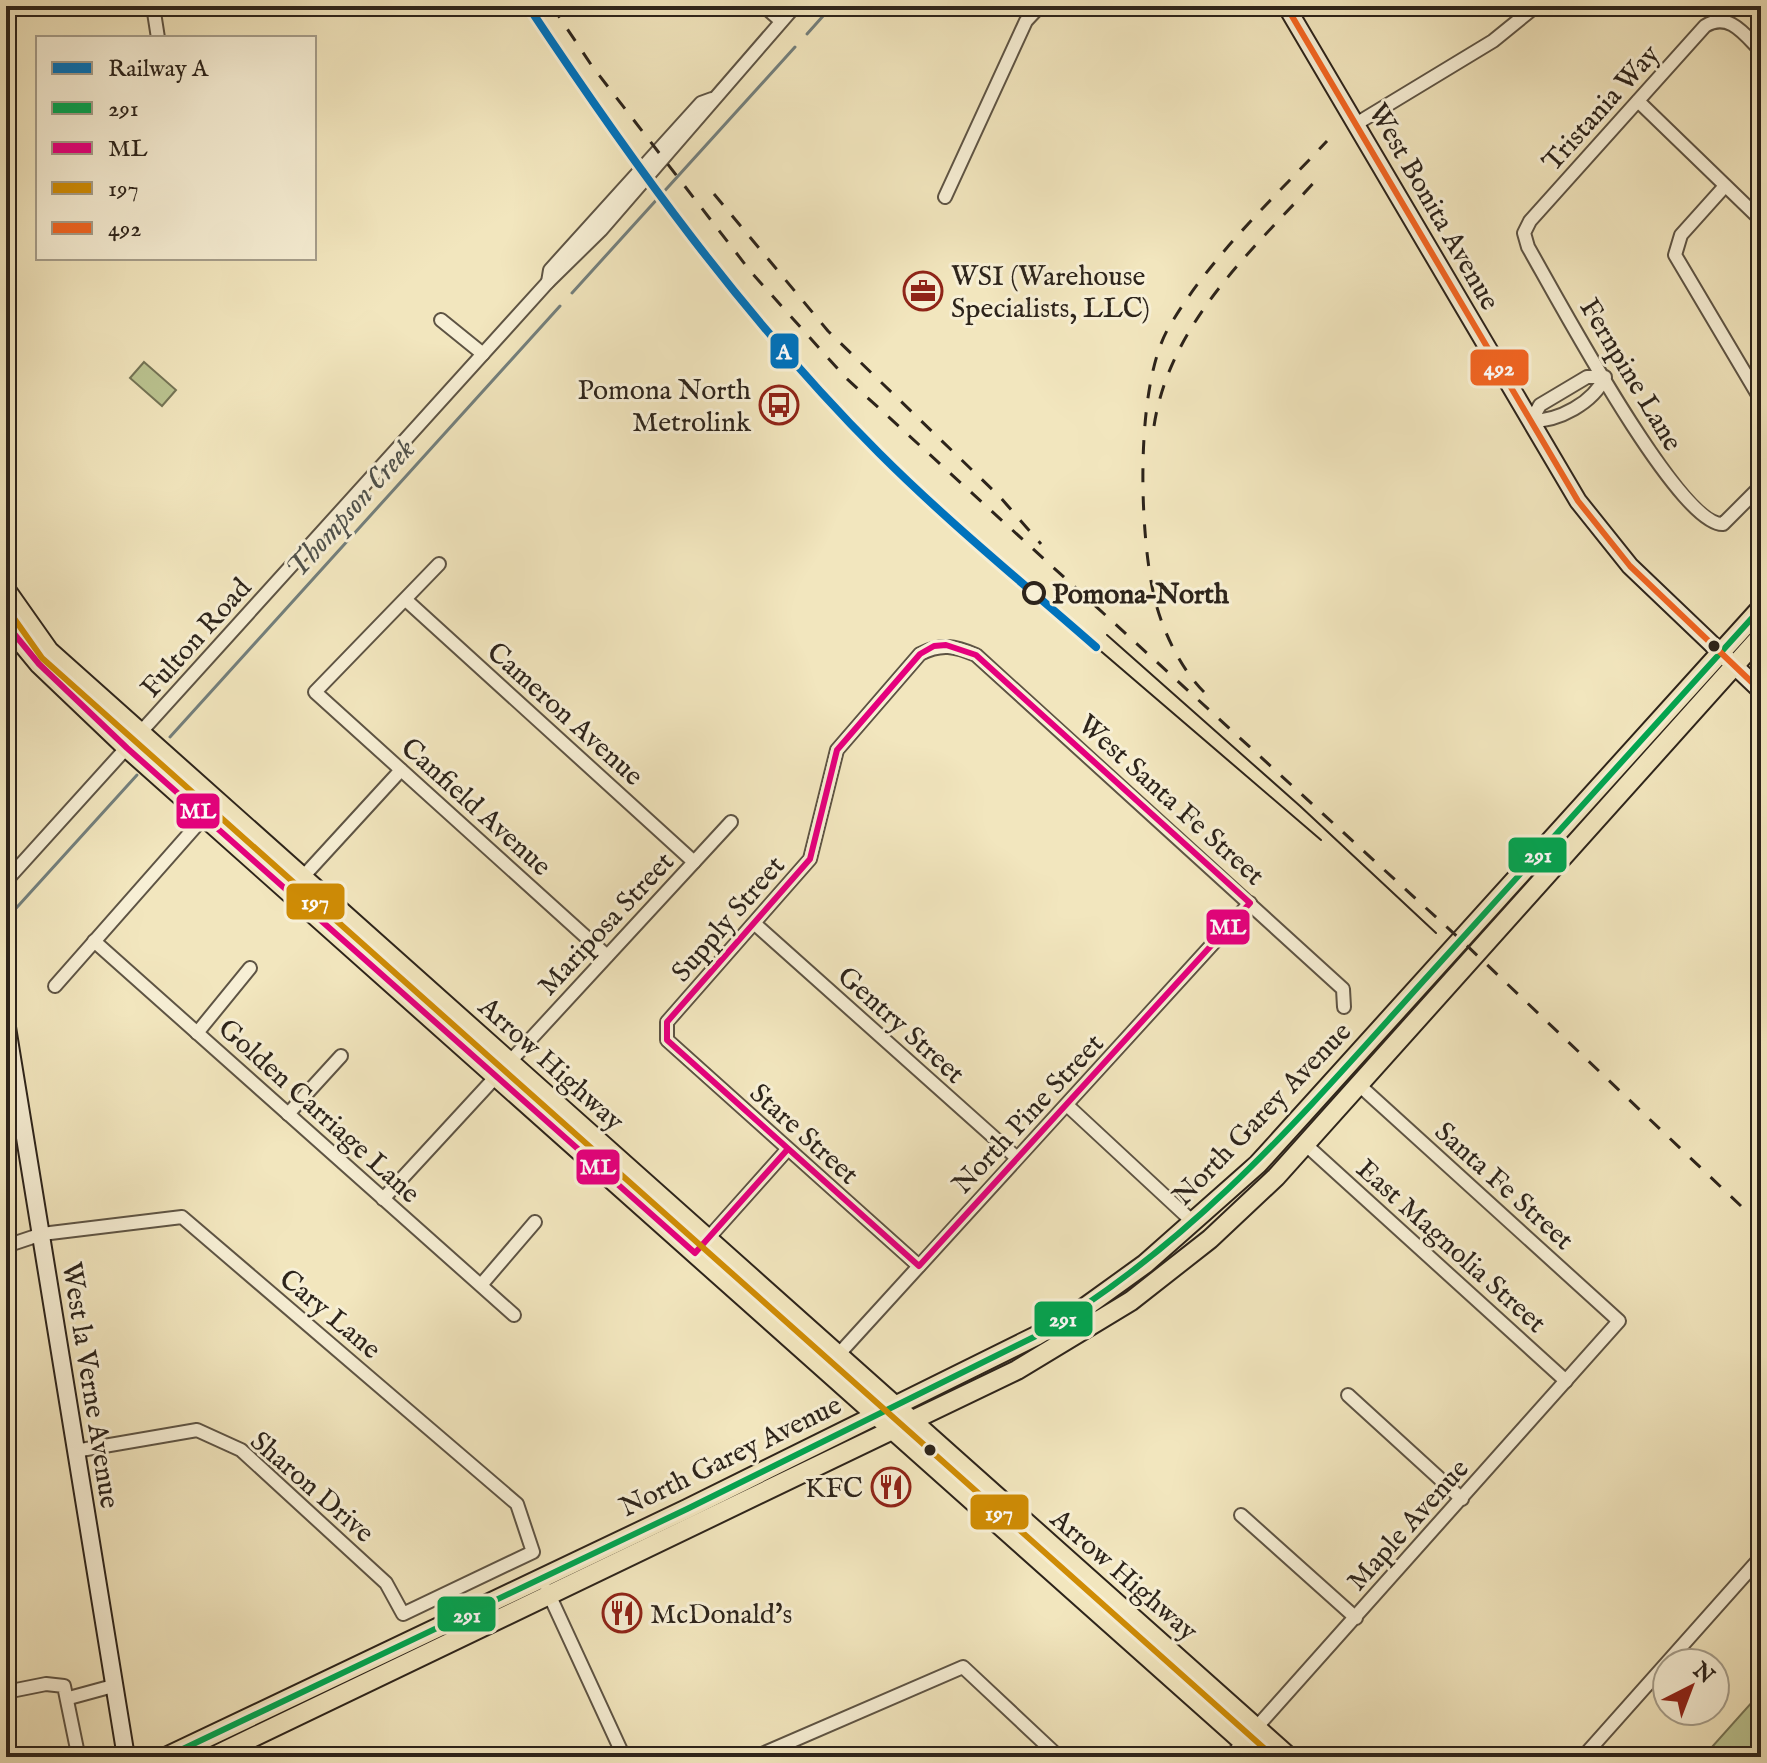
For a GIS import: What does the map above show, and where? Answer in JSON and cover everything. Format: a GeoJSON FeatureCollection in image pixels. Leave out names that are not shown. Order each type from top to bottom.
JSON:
{"type":"FeatureCollection","features":[{"type":"Feature","properties":{"kind":"main road","name":"West Bonita Avenue"},"geometry":{"type":"LineString","coordinates":[[1286,6],[1578,501],[1603,535],[1659,596],[1761,691]]}},
{"type":"Feature","properties":{"kind":"main road","name":"Arrow Highway"},"geometry":{"type":"LineString","coordinates":[[6,590],[49,651],[304,874],[509,1062],[892,1430],[1260,1757]]}},
{"type":"Feature","properties":{"kind":"main road","name":"North Garey Avenue"},"geometry":{"type":"LineString","coordinates":[[212,1757],[549,1594],[683,1533],[1042,1356],[1131,1301],[1249,1203],[1305,1144],[1727,660],[1761,608]]}},
{"type":"Feature","properties":{"kind":"main road","name":"Arrow Highway"},"geometry":{"type":"LineString","coordinates":[[6,624],[39,664],[127,748],[495,1076],[838,1355],[1289,1757]]}},
{"type":"Feature","properties":{"kind":"main road","name":"North Garey Avenue"},"geometry":{"type":"LineString","coordinates":[[166,1757],[659,1522],[1084,1308],[1233,1190],[1727,660],[1761,636]]}},
{"type":"Feature","properties":{"kind":"main road","name":"West la Verne Avenue"},"geometry":{"type":"LineString","coordinates":[[6,1021],[126,1757]]}},
{"type":"Feature","properties":{"kind":"main road"},"geometry":{"type":"LineString","coordinates":[[1305,1144],[1303,1131],[1317,1112],[1317,1101]]}},
{"type":"Feature","properties":{"kind":"main road"},"geometry":{"type":"LineString","coordinates":[[1166,1273],[1169,1259],[1200,1232],[1194,1223]]}},
{"type":"Feature","properties":{"kind":"main road"},"geometry":{"type":"LineString","coordinates":[[683,1533],[692,1514],[718,1502],[738,1483]]}},
{"type":"Feature","properties":{"kind":"main road"},"geometry":{"type":"LineString","coordinates":[[617,1563],[635,1543],[652,1534],[659,1522]]}},
{"type":"Feature","properties":{"kind":"main road"},"geometry":{"type":"LineString","coordinates":[[388,1672],[401,1644]]}},
{"type":"Feature","properties":{"kind":"street"},"geometry":{"type":"LineString","coordinates":[[153,6],[158,36]]}},
{"type":"Feature","properties":{"kind":"street"},"geometry":{"type":"LineString","coordinates":[[764,6],[781,21]]}},
{"type":"Feature","properties":{"kind":"street","name":"Fulton Road"},"geometry":{"type":"LineString","coordinates":[[6,881],[548,282],[601,230],[709,109],[712,99],[795,6]]}},
{"type":"Feature","properties":{"kind":"street"},"geometry":{"type":"LineString","coordinates":[[945,197],[1026,21],[1040,6]]}},
{"type":"Feature","properties":{"kind":"street"},"geometry":{"type":"LineString","coordinates":[[1356,124],[1493,41],[1536,6]]}},
{"type":"Feature","properties":{"kind":"street","name":"Tristania Way"},"geometry":{"type":"LineString","coordinates":[[1524,233],[1530,221],[1705,26],[1719,20],[1734,25],[1761,51]]}},
{"type":"Feature","properties":{"kind":"street"},"geometry":{"type":"LineString","coordinates":[[1638,101],[1761,220]]}},
{"type":"Feature","properties":{"kind":"street"},"geometry":{"type":"LineString","coordinates":[[1725,186],[1681,235],[1675,255],[1761,400]]}},
{"type":"Feature","properties":{"kind":"street","name":"Fernpine Lane"},"geometry":{"type":"LineString","coordinates":[[1524,233],[1528,247],[1605,377],[1674,486],[1704,519],[1717,525],[1731,519],[1761,486]]}},
{"type":"Feature","properties":{"kind":"street"},"geometry":{"type":"LineString","coordinates":[[441,320],[483,354]]}},
{"type":"Feature","properties":{"kind":"street"},"geometry":{"type":"LineString","coordinates":[[1587,377],[1605,377],[1597,393],[1550,421],[1531,421],[1540,405],[1576,383],[1587,377]]}},
{"type":"Feature","properties":{"kind":"street"},"geometry":{"type":"LineString","coordinates":[[406,600],[439,564]]}},
{"type":"Feature","properties":{"kind":"street","name":"Canfield Avenue"},"geometry":{"type":"LineString","coordinates":[[406,600],[315,692],[607,956]]}},
{"type":"Feature","properties":{"kind":"street","name":"Cameron Avenue"},"geometry":{"type":"LineString","coordinates":[[406,600],[694,862]]}},
{"type":"Feature","properties":{"kind":"street","name":"West Santa Fe Street"},"geometry":{"type":"LineString","coordinates":[[946,645],[976,655],[1250,903],[1343,989],[1344,1007]]}},
{"type":"Feature","properties":{"kind":"street","name":"Supply Street"},"geometry":{"type":"LineString","coordinates":[[665,1032],[667,1022],[802,869],[815,848],[830,770],[842,741],[920,654],[934,646],[946,645]]}},
{"type":"Feature","properties":{"kind":"street"},"geometry":{"type":"LineString","coordinates":[[290,891],[401,770]]}},
{"type":"Feature","properties":{"kind":"street"},"geometry":{"type":"LineString","coordinates":[[55,986],[204,817]]}},
{"type":"Feature","properties":{"kind":"street","name":"Mariposa Street"},"geometry":{"type":"LineString","coordinates":[[383,1199],[731,822]]}},
{"type":"Feature","properties":{"kind":"street","name":"North Pine Street"},"geometry":{"type":"LineString","coordinates":[[838,1355],[1250,903]]}},
{"type":"Feature","properties":{"kind":"street","name":"Gentry Street"},"geometry":{"type":"LineString","coordinates":[[755,924],[1017,1158]]}},
{"type":"Feature","properties":{"kind":"street","name":"Golden Carriage Lane"},"geometry":{"type":"LineString","coordinates":[[94,941],[514,1315]]}},
{"type":"Feature","properties":{"kind":"street"},"geometry":{"type":"LineString","coordinates":[[197,1033],[250,968]]}},
{"type":"Feature","properties":{"kind":"street","name":"Stare Street"},"geometry":{"type":"LineString","coordinates":[[665,1032],[667,1040],[919,1266]]}},
{"type":"Feature","properties":{"kind":"street"},"geometry":{"type":"LineString","coordinates":[[288,1114],[341,1056]]}},
{"type":"Feature","properties":{"kind":"street","name":"Santa Fe Street"},"geometry":{"type":"LineString","coordinates":[[1358,1084],[1619,1321]]}},
{"type":"Feature","properties":{"kind":"street"},"geometry":{"type":"LineString","coordinates":[[1068,1106],[1194,1223]]}},
{"type":"Feature","properties":{"kind":"street","name":"East Magnolia Street"},"geometry":{"type":"LineString","coordinates":[[1305,1144],[1566,1381]]}},
{"type":"Feature","properties":{"kind":"street"},"geometry":{"type":"LineString","coordinates":[[701,1246],[787,1150]]}},
{"type":"Feature","properties":{"kind":"street","name":"Cary Lane"},"geometry":{"type":"LineString","coordinates":[[6,1246],[42,1234],[182,1217],[517,1504],[533,1552],[403,1614]]}},
{"type":"Feature","properties":{"kind":"street"},"geometry":{"type":"LineString","coordinates":[[481,1285],[535,1222]]}},
{"type":"Feature","properties":{"kind":"street","name":"Maple Avenue"},"geometry":{"type":"LineString","coordinates":[[1230,1757],[1619,1321]]}},
{"type":"Feature","properties":{"kind":"street"},"geometry":{"type":"LineString","coordinates":[[1348,1395],[1462,1499]]}},
{"type":"Feature","properties":{"kind":"street","name":"Sharon Drive"},"geometry":{"type":"LineString","coordinates":[[75,1451],[197,1430],[241,1450],[386,1583],[403,1614]]}},
{"type":"Feature","properties":{"kind":"street"},"geometry":{"type":"LineString","coordinates":[[1241,1515],[1356,1618]]}},
{"type":"Feature","properties":{"kind":"street"},"geometry":{"type":"LineString","coordinates":[[1583,1757],[1761,1557]]}},
{"type":"Feature","properties":{"kind":"street"},"geometry":{"type":"LineString","coordinates":[[541,1577],[624,1757]]}},
{"type":"Feature","properties":{"kind":"street"},"geometry":{"type":"LineString","coordinates":[[755,1757],[963,1667],[1059,1757]]}},
{"type":"Feature","properties":{"kind":"street"},"geometry":{"type":"LineString","coordinates":[[6,1692],[46,1684],[64,1686],[69,1698],[78,1754],[70,1757]]}},
{"type":"Feature","properties":{"kind":"street"},"geometry":{"type":"LineString","coordinates":[[69,1698],[113,1686]]}},
{"type":"Feature","properties":{"kind":"green space"},"geometry":{"type":"Polygon","coordinates":[[[144,362],[176,390],[162,406],[130,378],[144,362]]]}},
{"type":"Feature","properties":{"kind":"green space"},"geometry":{"type":"Polygon","coordinates":[[[1761,1692],[1761,1757],[1703,1757],[1761,1692]]]}},
{"type":"Feature","properties":{"kind":"waterway","name":"Thompson Creek"},"geometry":{"type":"LineString","coordinates":[[807,34],[832,6]]}},
{"type":"Feature","properties":{"kind":"waterway","name":"Thompson Creek"},"geometry":{"type":"LineString","coordinates":[[572,293],[795,47]]}},
{"type":"Feature","properties":{"kind":"waterway","name":"Thompson Creek"},"geometry":{"type":"LineString","coordinates":[[170,737],[560,306]]}},
{"type":"Feature","properties":{"kind":"waterway","name":"Thompson Creek"},"geometry":{"type":"LineString","coordinates":[[9,916],[137,775]]}},
{"type":"Feature","properties":{"kind":"tram line"},"geometry":{"type":"LineString","coordinates":[[1107,635],[1300,806],[1436,933]]}},
{"type":"Feature","properties":{"kind":"tram line"},"geometry":{"type":"LineString","coordinates":[[1096,647],[1321,840]]}},
{"type":"Feature","properties":{"kind":"railway"},"geometry":{"type":"LineString","coordinates":[[552,6],[592,66],[751,272],[846,378],[1461,940],[1761,1225]]}},
{"type":"Feature","properties":{"kind":"railway"},"geometry":{"type":"LineString","coordinates":[[1204,692],[1187,672],[1167,635],[1157,609],[1149,568],[1143,458],[1150,384],[1158,353],[1185,301],[1243,230],[1327,141]]}},
{"type":"Feature","properties":{"kind":"railway"},"geometry":{"type":"LineString","coordinates":[[1154,426],[1163,388],[1177,354],[1196,321],[1217,290],[1319,177]]}},
{"type":"Feature","properties":{"kind":"railway"},"geometry":{"type":"LineString","coordinates":[[714,194],[828,331],[1000,497],[1041,544]]}},
{"type":"Feature","properties":{"kind":"rail line","name":"A"},"geometry":{"type":"LineString","coordinates":[[528,6],[650,182],[782,349],[905,479],[1096,647]]}},
{"type":"Feature","properties":{"kind":"transit line","name":"492"},"geometry":{"type":"LineString","coordinates":[[1286,6],[1578,501],[1630,566],[1761,691]]}},
{"type":"Feature","properties":{"kind":"transit line","name":"197"},"geometry":{"type":"LineString","coordinates":[[6,607],[42,658],[1274,1757]]}},
{"type":"Feature","properties":{"kind":"transit line","name":"291"},"geometry":{"type":"LineString","coordinates":[[166,1757],[687,1509],[1036,1336],[1093,1299],[1147,1260],[1197,1217],[1292,1125],[1761,608]]}},
{"type":"Feature","properties":{"kind":"transit line","name":"ML"},"geometry":{"type":"LineString","coordinates":[[6,624],[39,664],[127,748],[695,1253],[787,1150]]}},
{"type":"Feature","properties":{"kind":"transit line","name":"ML"},"geometry":{"type":"LineString","coordinates":[[946,645],[976,655],[1250,903],[919,1266],[667,1040],[667,1022],[810,859],[837,750],[920,654],[934,646],[946,645]]}},
{"type":"Feature","properties":{"kind":"place","name":"WSI (Warehouse Specialists, LLC)"},"geometry":{"type":"Point","coordinates":[923,291]}},
{"type":"Feature","properties":{"kind":"place","name":"Pomona North Metrolink"},"geometry":{"type":"Point","coordinates":[779,405]}},
{"type":"Feature","properties":{"kind":"place","name":"Pomona–North"},"geometry":{"type":"Point","coordinates":[1034,593]}},
{"type":"Feature","properties":{"kind":"place","name":"KFC"},"geometry":{"type":"Point","coordinates":[891,1487]}},
{"type":"Feature","properties":{"kind":"place","name":"McDonald's"},"geometry":{"type":"Point","coordinates":[622,1613]}}]}
